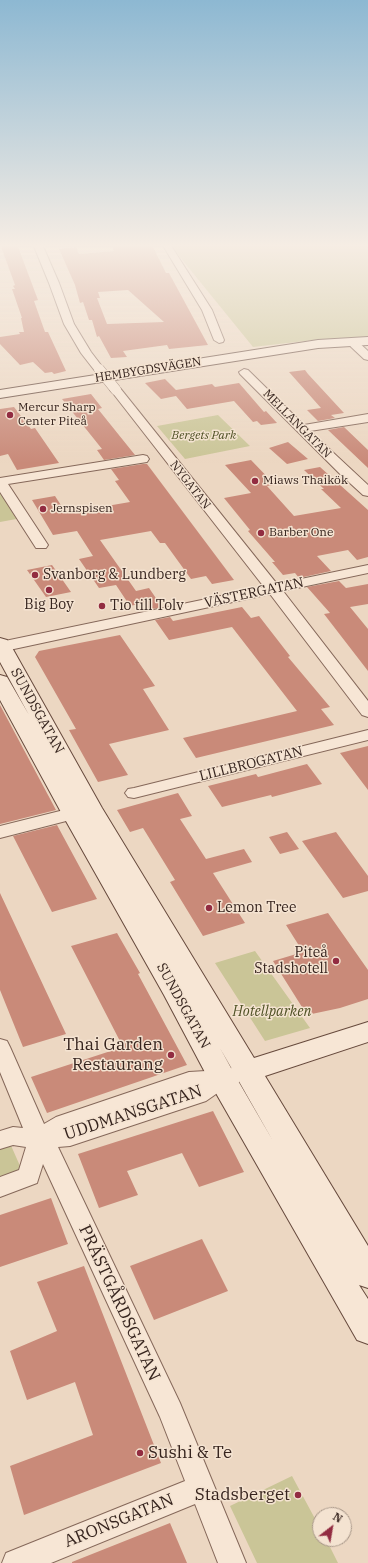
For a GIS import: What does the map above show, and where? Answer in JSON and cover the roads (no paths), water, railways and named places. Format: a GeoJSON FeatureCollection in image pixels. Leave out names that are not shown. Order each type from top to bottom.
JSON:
{"type":"FeatureCollection","features":[{"type":"Feature","properties":{"kind":"main road","name":"HEMBYGDSVÄGEN"},"geometry":{"type":"LineString","coordinates":[[0,394],[318,344],[363,348]]}},
{"type":"Feature","properties":{"kind":"main road","name":"SUNDSGATAN"},"geometry":{"type":"LineString","coordinates":[[0,646],[91,808],[368,1274]]}},
{"type":"Feature","properties":{"kind":"main road","name":"SUNDSGATAN"},"geometry":{"type":"LineString","coordinates":[[0,681],[73,814],[368,1329]]}},
{"type":"Feature","properties":{"kind":"main road"},"geometry":{"type":"LineString","coordinates":[[248,1071],[368,1032]]}},
{"type":"Feature","properties":{"kind":"street","name":"NYGATAN"},"geometry":{"type":"LineString","coordinates":[[66,317],[86,352],[368,712]]}},
{"type":"Feature","properties":{"kind":"street"},"geometry":{"type":"LineString","coordinates":[[209,317],[219,340]]}},
{"type":"Feature","properties":{"kind":"street","name":"MELLANGATAN"},"geometry":{"type":"LineString","coordinates":[[244,372],[368,492]]}},
{"type":"Feature","properties":{"kind":"street"},"geometry":{"type":"LineString","coordinates":[[302,429],[368,418]]}},
{"type":"Feature","properties":{"kind":"street"},"geometry":{"type":"LineString","coordinates":[[41,546],[0,482],[143,459]]}},
{"type":"Feature","properties":{"kind":"street","name":"VÄSTERGATAN"},"geometry":{"type":"LineString","coordinates":[[0,646],[368,569]]}},
{"type":"Feature","properties":{"kind":"street","name":"LILLBROGATAN"},"geometry":{"type":"LineString","coordinates":[[134,793],[368,735]]}},
{"type":"Feature","properties":{"kind":"street"},"geometry":{"type":"LineString","coordinates":[[0,832],[64,816]]}},
{"type":"Feature","properties":{"kind":"street","name":"PRÄSTGÅRDSGATAN"},"geometry":{"type":"LineString","coordinates":[[0,1047],[39,1139],[50,1154],[167,1405],[232,1563]]}},
{"type":"Feature","properties":{"kind":"street","name":"UDDMANSGATAN"},"geometry":{"type":"LineString","coordinates":[[0,1140],[12,1136],[39,1139],[70,1137],[190,1098],[198,1095],[223,1078],[248,1071]]}},
{"type":"Feature","properties":{"kind":"street"},"geometry":{"type":"LineString","coordinates":[[0,1187],[29,1176],[39,1139]]}},
{"type":"Feature","properties":{"kind":"street","name":"ARONSGATAN"},"geometry":{"type":"LineString","coordinates":[[16,1563],[201,1488]]}},
{"type":"Feature","properties":{"kind":"place","name":"Mercur Sharp Center Piteå"},"geometry":{"type":"Point","coordinates":[10,415]}},
{"type":"Feature","properties":{"kind":"place","name":"Miaws Thaikök"},"geometry":{"type":"Point","coordinates":[255,481]}},
{"type":"Feature","properties":{"kind":"place","name":"Jernspisen"},"geometry":{"type":"Point","coordinates":[43,509]}},
{"type":"Feature","properties":{"kind":"place","name":"Barber One"},"geometry":{"type":"Point","coordinates":[261,533]}},
{"type":"Feature","properties":{"kind":"place","name":"Svanborg & Lundberg"},"geometry":{"type":"Point","coordinates":[35,575]}},
{"type":"Feature","properties":{"kind":"place","name":"Big Boy"},"geometry":{"type":"Point","coordinates":[49,590]}},
{"type":"Feature","properties":{"kind":"place","name":"Tio till Tolv"},"geometry":{"type":"Point","coordinates":[102,606]}},
{"type":"Feature","properties":{"kind":"place","name":"Lemon Tree"},"geometry":{"type":"Point","coordinates":[209,908]}},
{"type":"Feature","properties":{"kind":"place","name":"Piteå Stadshotell"},"geometry":{"type":"Point","coordinates":[336,961]}},
{"type":"Feature","properties":{"kind":"place","name":"Thai Garden Restaurang"},"geometry":{"type":"Point","coordinates":[171,1055]}},
{"type":"Feature","properties":{"kind":"place","name":"Sushi & Te"},"geometry":{"type":"Point","coordinates":[140,1453]}},
{"type":"Feature","properties":{"kind":"place","name":"Stadsberget"},"geometry":{"type":"Point","coordinates":[298,1495]}},
{"type":"Feature","properties":{"kind":"park label","name":"Bergets Park"},"geometry":{"type":"Point","coordinates":[204,436]}},
{"type":"Feature","properties":{"kind":"park label","name":"Hotellparken"},"geometry":{"type":"Point","coordinates":[272,1012]}}]}
